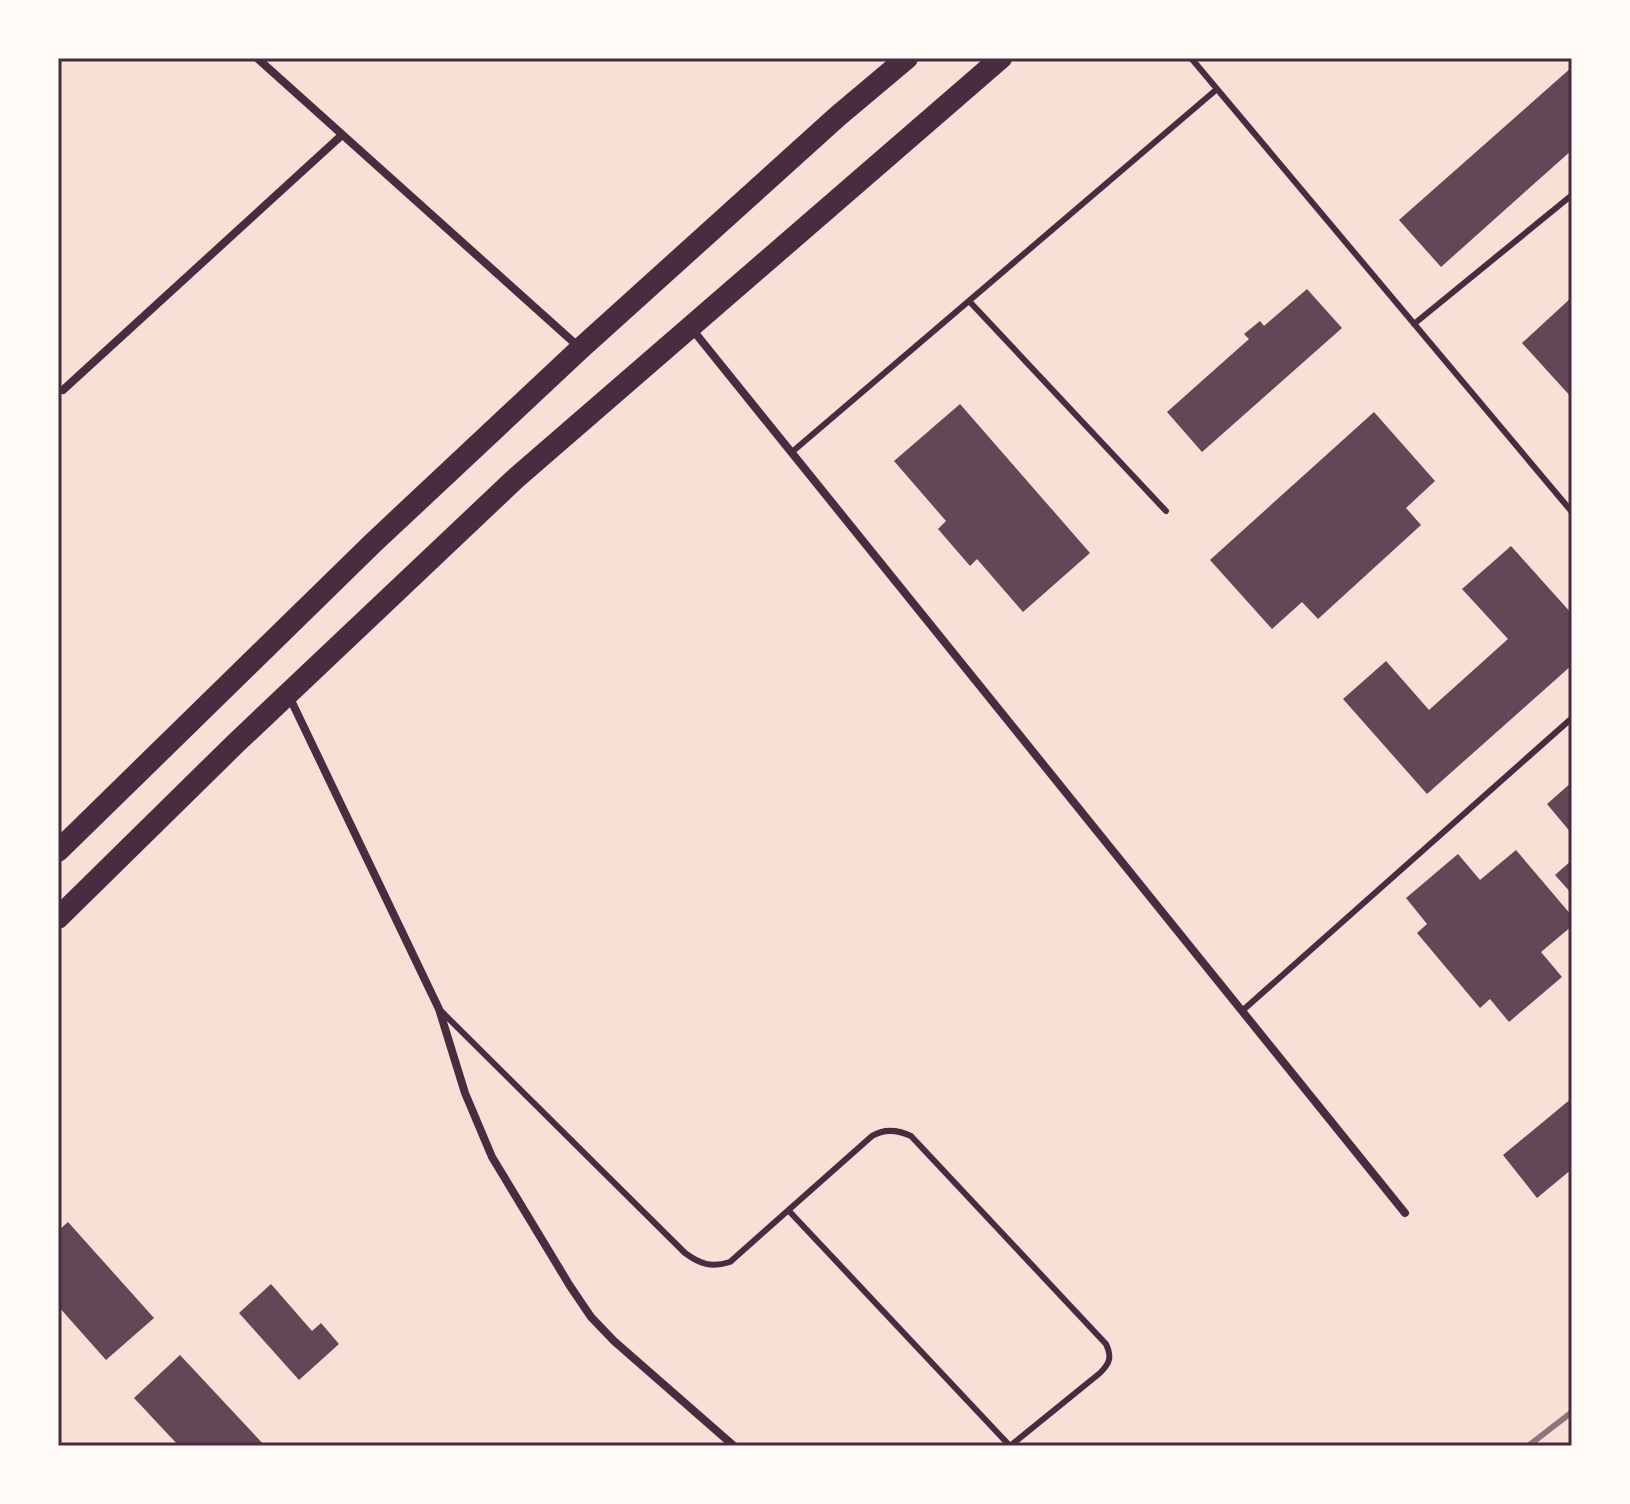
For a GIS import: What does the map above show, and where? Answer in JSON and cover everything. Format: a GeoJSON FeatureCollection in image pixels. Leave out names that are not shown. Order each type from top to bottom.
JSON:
{"type":"FeatureCollection","features":[{"type":"Feature","properties":{"kind":"highway"},"geometry":{"type":"LineString","coordinates":[[58,851],[373,543],[580,349],[838,116],[907,58]]}},
{"type":"Feature","properties":{"kind":"highway"},"geometry":{"type":"LineString","coordinates":[[58,918],[185,792],[515,479],[1001,58]]}},
{"type":"Feature","properties":{"kind":"street"},"geometry":{"type":"LineString","coordinates":[[257,58],[580,349]]}},
{"type":"Feature","properties":{"kind":"street"},"geometry":{"type":"LineString","coordinates":[[63,390],[342,135]]}},
{"type":"Feature","properties":{"kind":"street"},"geometry":{"type":"LineString","coordinates":[[690,327],[1405,1213]]}},
{"type":"Feature","properties":{"kind":"street"},"geometry":{"type":"LineString","coordinates":[[288,694],[439,1009],[465,1093],[492,1157],[591,1317],[614,1341],[734,1446]]}},
{"type":"Feature","properties":{"kind":"lane"},"geometry":{"type":"LineString","coordinates":[[1191,58],[1572,512]]}},
{"type":"Feature","properties":{"kind":"lane"},"geometry":{"type":"LineString","coordinates":[[792,452],[1217,89]]}},
{"type":"Feature","properties":{"kind":"lane"},"geometry":{"type":"LineString","coordinates":[[1414,324],[1572,195]]}},
{"type":"Feature","properties":{"kind":"lane"},"geometry":{"type":"LineString","coordinates":[[969,301],[1166,511]]}},
{"type":"Feature","properties":{"kind":"lane"},"geometry":{"type":"LineString","coordinates":[[1565,504],[1572,498]]}},
{"type":"Feature","properties":{"kind":"lane"},"geometry":{"type":"LineString","coordinates":[[1242,1011],[1572,718]]}},
{"type":"Feature","properties":{"kind":"lane"},"geometry":{"type":"LineString","coordinates":[[439,1009],[698,1263],[719,1266],[730,1262],[872,1136],[880,1131],[904,1132],[1106,1344],[1110,1352],[1107,1366],[1010,1446],[789,1211]]}},
{"type":"Feature","properties":{"kind":"building"},"geometry":{"type":"Polygon","coordinates":[[[1572,67],[1572,150],[1441,267],[1399,220],[1572,67]]]}},
{"type":"Feature","properties":{"kind":"building"},"geometry":{"type":"Polygon","coordinates":[[[1307,289],[1342,328],[1202,452],[1167,412],[1249,339],[1244,334],[1260,321],[1264,326],[1307,289]]]}},
{"type":"Feature","properties":{"kind":"building"},"geometry":{"type":"Polygon","coordinates":[[[1572,297],[1572,398],[1522,343],[1572,297]]]}},
{"type":"Feature","properties":{"kind":"building"},"geometry":{"type":"Polygon","coordinates":[[[960,404],[1090,553],[1023,612],[977,559],[970,566],[938,529],[946,521],[894,461],[960,404]]]}},
{"type":"Feature","properties":{"kind":"building"},"geometry":{"type":"Polygon","coordinates":[[[1374,412],[1435,481],[1406,508],[1421,525],[1318,619],[1302,602],[1272,629],[1210,560],[1374,412]]]}},
{"type":"Feature","properties":{"kind":"building"},"geometry":{"type":"Polygon","coordinates":[[[1511,546],[1572,614],[1572,665],[1427,794],[1343,699],[1386,661],[1429,710],[1508,639],[1462,589],[1511,546]]]}},
{"type":"Feature","properties":{"kind":"building"},"geometry":{"type":"Polygon","coordinates":[[[1572,782],[1572,834],[1547,804],[1572,782]]]}},
{"type":"Feature","properties":{"kind":"building"},"geometry":{"type":"Polygon","coordinates":[[[1516,850],[1572,916],[1572,926],[1541,952],[1562,977],[1509,1022],[1490,999],[1480,1008],[1417,933],[1427,924],[1406,898],[1458,854],[1480,880],[1516,850]]]}},
{"type":"Feature","properties":{"kind":"building"},"geometry":{"type":"Polygon","coordinates":[[[1572,860],[1572,894],[1555,875],[1572,860]]]}},
{"type":"Feature","properties":{"kind":"building"},"geometry":{"type":"Polygon","coordinates":[[[1572,1098],[1572,1169],[1537,1198],[1503,1155],[1572,1098]]]}},
{"type":"Feature","properties":{"kind":"building"},"geometry":{"type":"Polygon","coordinates":[[[68,1222],[154,1318],[106,1360],[58,1306],[58,1231],[68,1222]]]}},
{"type":"Feature","properties":{"kind":"building"},"geometry":{"type":"Polygon","coordinates":[[[271,1284],[312,1331],[321,1323],[339,1344],[299,1380],[239,1313],[271,1284]]]}},
{"type":"Feature","properties":{"kind":"building"},"geometry":{"type":"Polygon","coordinates":[[[180,1355],[265,1446],[179,1446],[134,1398],[180,1355]]]}},
{"type":"Feature","properties":{"kind":"railway"},"geometry":{"type":"LineString","coordinates":[[1528,1446],[1572,1412]]}}]}
